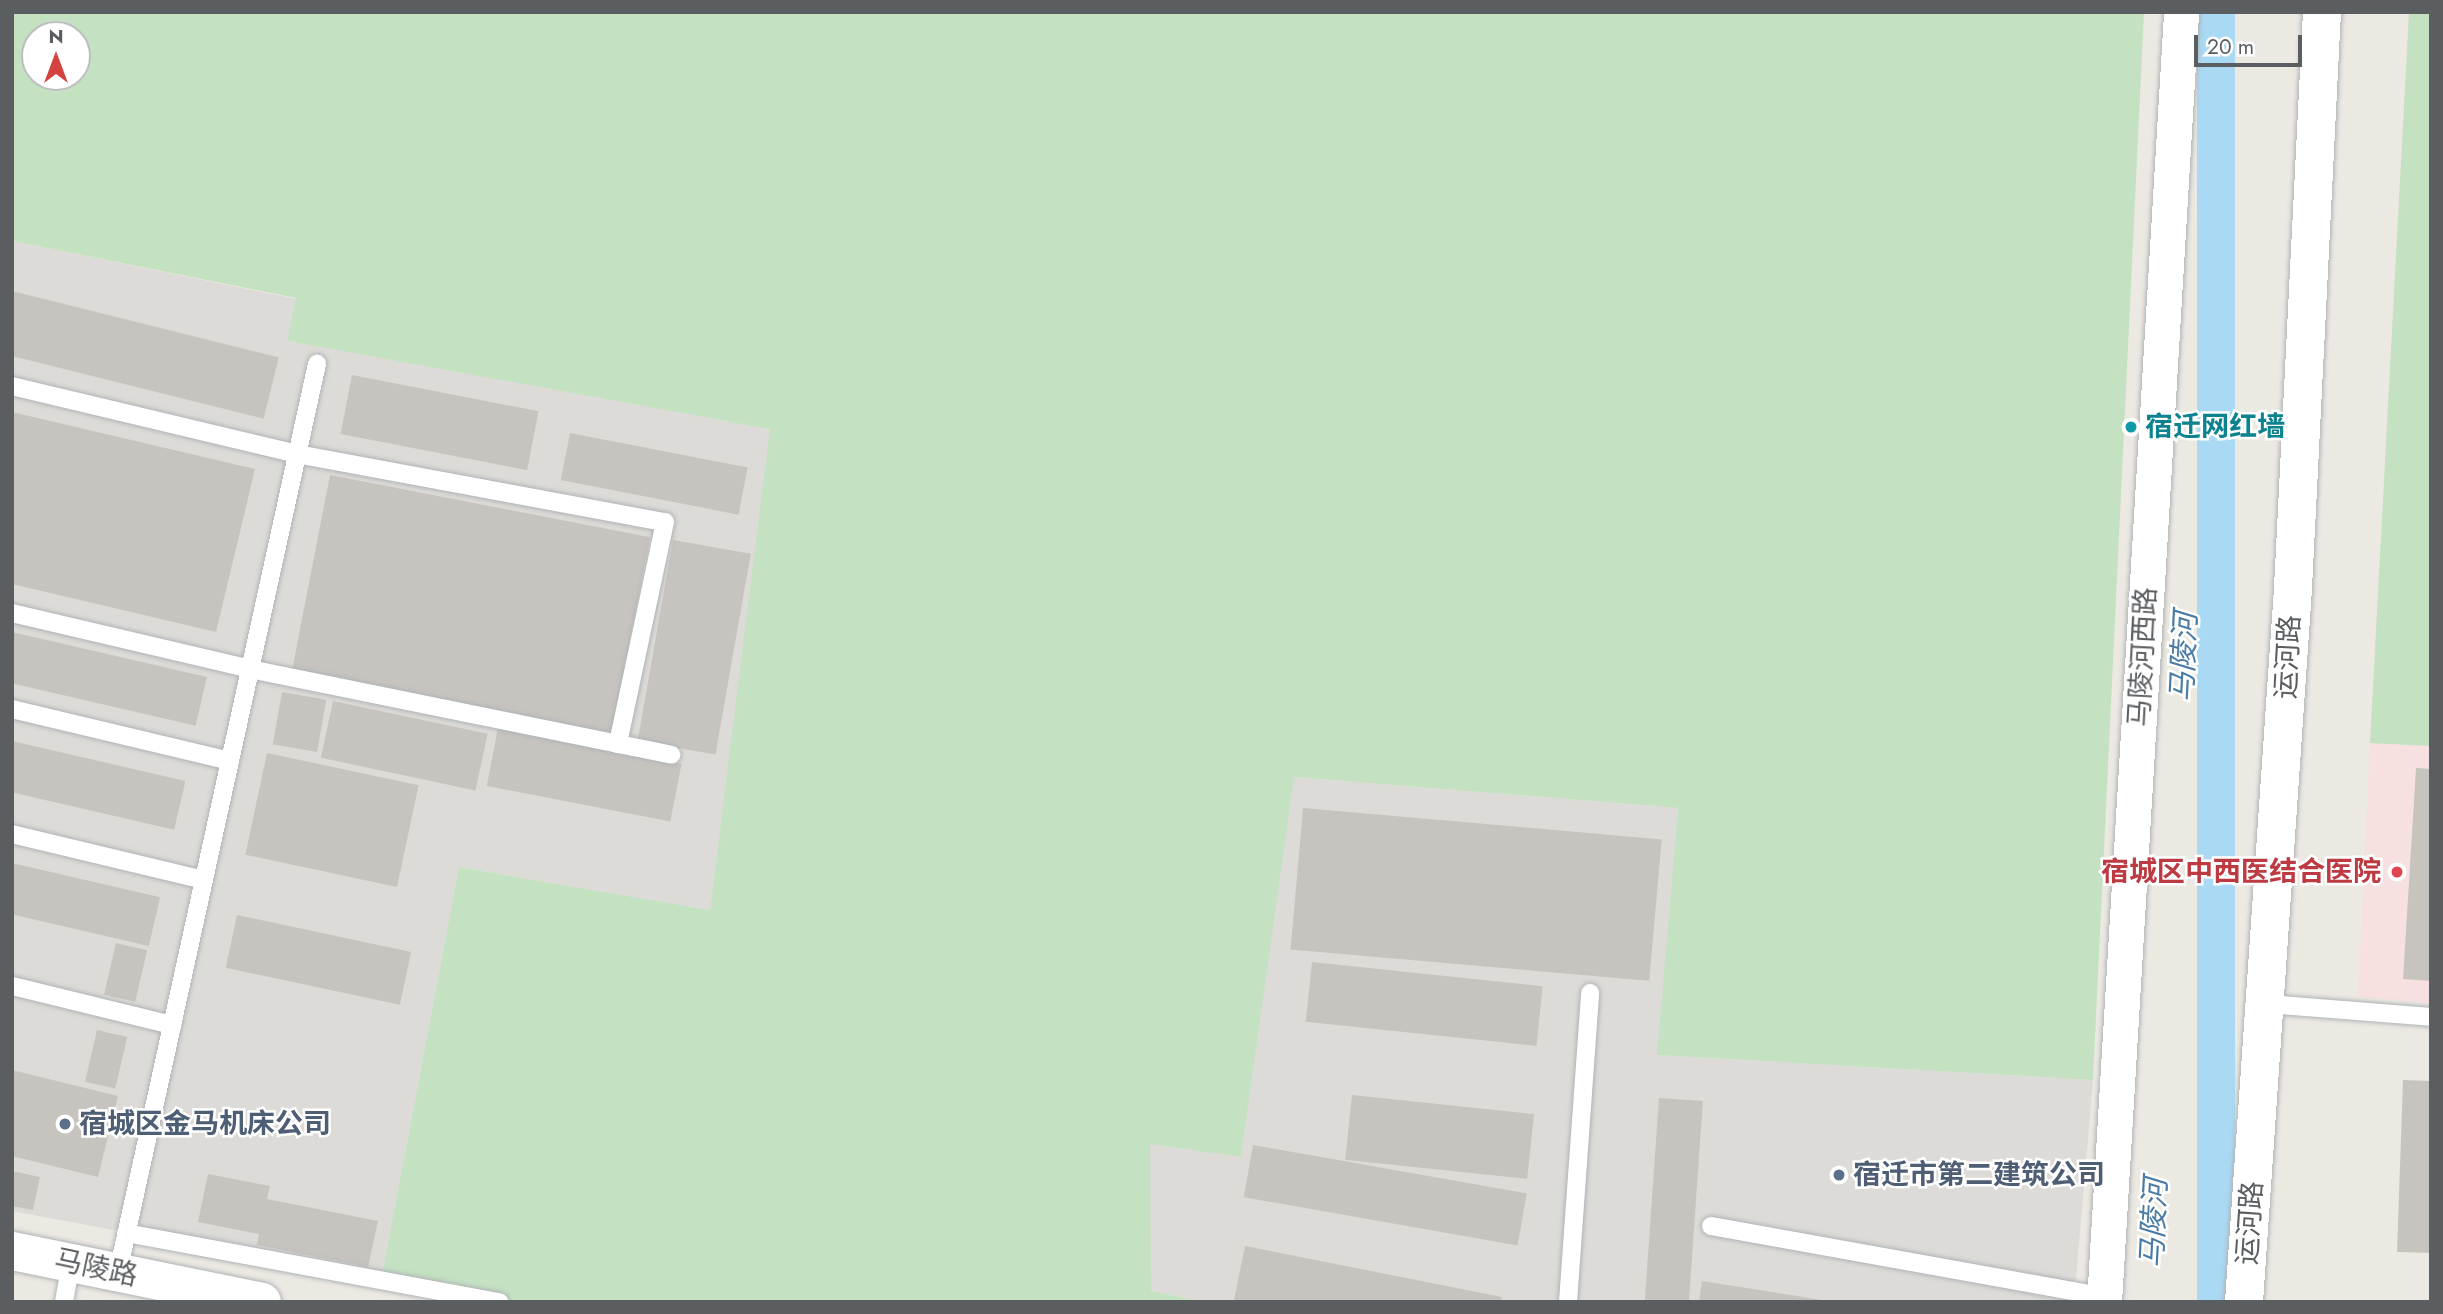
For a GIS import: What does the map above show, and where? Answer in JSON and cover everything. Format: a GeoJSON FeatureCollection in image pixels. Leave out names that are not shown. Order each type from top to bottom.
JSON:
{"type":"FeatureCollection","features":[{"type":"Feature","properties":{"kind":"street","name":"马陵河西路"},"geometry":{"type":"LineString","coordinates":[[2105,1300],[2181,12]]}},
{"type":"Feature","properties":{"kind":"street","name":"运河路"},"geometry":{"type":"LineString","coordinates":[[2244,1302],[2267,1004],[2322,12]]}},
{"type":"Feature","properties":{"kind":"street","name":"马陵路"},"geometry":{"type":"LineString","coordinates":[[12,1251],[262,1302]]}},
{"type":"Feature","properties":{"kind":"lane"},"geometry":{"type":"LineString","coordinates":[[118,1272],[317,364]]}},
{"type":"Feature","properties":{"kind":"lane"},"geometry":{"type":"LineString","coordinates":[[12,386],[297,454],[665,522],[618,744]]}},
{"type":"Feature","properties":{"kind":"lane"},"geometry":{"type":"LineString","coordinates":[[12,613],[250,669],[671,755]]}},
{"type":"Feature","properties":{"kind":"lane"},"geometry":{"type":"LineString","coordinates":[[12,709],[230,761]]}},
{"type":"Feature","properties":{"kind":"lane"},"geometry":{"type":"LineString","coordinates":[[12,834],[204,880]]}},
{"type":"Feature","properties":{"kind":"lane"},"geometry":{"type":"LineString","coordinates":[[12,986],[172,1025]]}},
{"type":"Feature","properties":{"kind":"lane"},"geometry":{"type":"LineString","coordinates":[[1568,1302],[1590,993]]}},
{"type":"Feature","properties":{"kind":"lane"},"geometry":{"type":"LineString","coordinates":[[2267,1004],[2431,1017]]}},
{"type":"Feature","properties":{"kind":"lane"},"geometry":{"type":"LineString","coordinates":[[1711,1226],[2105,1300]]}},
{"type":"Feature","properties":{"kind":"lane"},"geometry":{"type":"LineString","coordinates":[[126,1233],[500,1302]]}},
{"type":"Feature","properties":{"kind":"lane"},"geometry":{"type":"LineString","coordinates":[[64,1302],[71,1263]]}},
{"type":"Feature","properties":{"kind":"shaded area"},"geometry":{"type":"Polygon","coordinates":[[[12,241],[297,299],[287,341],[771,429],[710,910],[459,867],[381,1280],[12,1211],[12,241]]]}},
{"type":"Feature","properties":{"kind":"shaded area","name":"宿城区中西医结合医院"},"geometry":{"type":"Polygon","coordinates":[[[2370,743],[2431,746],[2431,1003],[2358,997],[2370,743]]]}},
{"type":"Feature","properties":{"kind":"shaded area"},"geometry":{"type":"Polygon","coordinates":[[[1293,777],[1678,808],[1658,1055],[2093,1080],[2074,1302],[1205,1302],[1151,1291],[1150,1143],[1241,1156],[1293,777]]]}},
{"type":"Feature","properties":{"kind":"green space"},"geometry":{"type":"Polygon","coordinates":[[[12,12],[2144,12],[2093,1080],[1657,1055],[1678,808],[1294,777],[1241,1157],[1150,1144],[1151,1291],[1205,1302],[494,1302],[381,1280],[459,867],[710,910],[770,429],[287,341],[296,298],[12,241],[12,12]]]}},
{"type":"Feature","properties":{"kind":"green space"},"geometry":{"type":"Polygon","coordinates":[[[2409,12],[2431,12],[2431,746],[2370,743],[2409,12]]]}},
{"type":"Feature","properties":{"kind":"water"},"geometry":{"type":"Polygon","coordinates":[[[2197,12],[2235,12],[2235,1302],[2197,1302],[2197,12]]]}},
{"type":"Feature","properties":{"kind":"building"},"geometry":{"type":"Polygon","coordinates":[[[12,291],[279,358],[264,419],[12,356],[12,291]]]}},
{"type":"Feature","properties":{"kind":"building"},"geometry":{"type":"Polygon","coordinates":[[[352,375],[539,411],[527,470],[341,434],[352,375]]]}},
{"type":"Feature","properties":{"kind":"building"},"geometry":{"type":"Polygon","coordinates":[[[12,412],[255,469],[216,632],[12,584],[12,412]]]}},
{"type":"Feature","properties":{"kind":"building"},"geometry":{"type":"Polygon","coordinates":[[[570,433],[748,468],[739,515],[561,480],[570,433]]]}},
{"type":"Feature","properties":{"kind":"building"},"geometry":{"type":"Polygon","coordinates":[[[330,475],[650,537],[612,735],[292,672],[330,475]]]}},
{"type":"Feature","properties":{"kind":"building"},"geometry":{"type":"Polygon","coordinates":[[[673,540],[751,554],[715,755],[638,741],[673,540]]]}},
{"type":"Feature","properties":{"kind":"building"},"geometry":{"type":"Polygon","coordinates":[[[12,632],[207,677],[196,726],[12,683],[12,632]]]}},
{"type":"Feature","properties":{"kind":"building"},"geometry":{"type":"Polygon","coordinates":[[[282,692],[326,700],[317,752],[273,744],[282,692]]]}},
{"type":"Feature","properties":{"kind":"building"},"geometry":{"type":"Polygon","coordinates":[[[333,701],[488,734],[475,791],[321,758],[333,701]]]}},
{"type":"Feature","properties":{"kind":"building"},"geometry":{"type":"Polygon","coordinates":[[[498,728],[682,764],[670,822],[487,786],[498,728]]]}},
{"type":"Feature","properties":{"kind":"building"},"geometry":{"type":"Polygon","coordinates":[[[12,741],[185,781],[174,830],[12,792],[12,741]]]}},
{"type":"Feature","properties":{"kind":"building"},"geometry":{"type":"Polygon","coordinates":[[[267,753],[419,785],[397,887],[245,855],[267,753]]]}},
{"type":"Feature","properties":{"kind":"building"},"geometry":{"type":"Polygon","coordinates":[[[2416,768],[2431,769],[2431,981],[2403,979],[2416,768]]]}},
{"type":"Feature","properties":{"kind":"building"},"geometry":{"type":"Polygon","coordinates":[[[1303,808],[1662,839],[1649,981],[1291,949],[1303,808]]]}},
{"type":"Feature","properties":{"kind":"building"},"geometry":{"type":"Polygon","coordinates":[[[12,863],[160,897],[149,946],[12,914],[12,863]]]}},
{"type":"Feature","properties":{"kind":"building"},"geometry":{"type":"Polygon","coordinates":[[[237,915],[411,952],[400,1005],[226,968],[237,915]]]}},
{"type":"Feature","properties":{"kind":"building"},"geometry":{"type":"Polygon","coordinates":[[[116,943],[147,950],[135,1002],[104,995],[116,943]]]}},
{"type":"Feature","properties":{"kind":"building"},"geometry":{"type":"Polygon","coordinates":[[[1312,962],[1543,986],[1536,1046],[1306,1022],[1312,962]]]}},
{"type":"Feature","properties":{"kind":"building"},"geometry":{"type":"Polygon","coordinates":[[[97,1030],[127,1037],[115,1089],[85,1082],[97,1030]]]}},
{"type":"Feature","properties":{"kind":"building"},"geometry":{"type":"Polygon","coordinates":[[[12,1070],[118,1096],[98,1177],[12,1156],[12,1070]]]}},
{"type":"Feature","properties":{"kind":"building"},"geometry":{"type":"Polygon","coordinates":[[[2403,1080],[2431,1081],[2431,1253],[2397,1252],[2403,1080]]]}},
{"type":"Feature","properties":{"kind":"building"},"geometry":{"type":"Polygon","coordinates":[[[1352,1095],[1534,1114],[1527,1179],[1345,1160],[1352,1095]]]}},
{"type":"Feature","properties":{"kind":"building"},"geometry":{"type":"Polygon","coordinates":[[[1659,1098],[1703,1101],[1689,1302],[1645,1302],[1659,1098]]]}},
{"type":"Feature","properties":{"kind":"building"},"geometry":{"type":"Polygon","coordinates":[[[1253,1145],[1527,1193],[1518,1245],[1244,1197],[1253,1145]]]}},
{"type":"Feature","properties":{"kind":"building"},"geometry":{"type":"Polygon","coordinates":[[[12,1171],[40,1177],[33,1210],[12,1206],[12,1171]]]}},
{"type":"Feature","properties":{"kind":"building"},"geometry":{"type":"Polygon","coordinates":[[[208,1174],[270,1186],[267,1199],[378,1221],[368,1267],[257,1245],[259,1234],[198,1222],[208,1174]]]}},
{"type":"Feature","properties":{"kind":"building"},"geometry":{"type":"Polygon","coordinates":[[[1245,1246],[1502,1297],[1501,1302],[1234,1300],[1245,1246]]]}},
{"type":"Feature","properties":{"kind":"building"},"geometry":{"type":"Polygon","coordinates":[[[1702,1281],[1822,1300],[1822,1302],[1699,1302],[1702,1281]]]}},
{"type":"Feature","properties":{"kind":"place","name":"宿迁网红墙"},"geometry":{"type":"Point","coordinates":[2131,427]}},
{"type":"Feature","properties":{"kind":"place","name":"宿城区中西医结合医院"},"geometry":{"type":"Point","coordinates":[2397,872]}},
{"type":"Feature","properties":{"kind":"place","name":"宿城区金马机床公司"},"geometry":{"type":"Point","coordinates":[65,1124]}},
{"type":"Feature","properties":{"kind":"place","name":"宿迁市第二建筑公司"},"geometry":{"type":"Point","coordinates":[1839,1175]}},
{"type":"Feature","properties":{"kind":"water label","name":"马陵河"},"geometry":{"type":"Point","coordinates":[2184,657]}},
{"type":"Feature","properties":{"kind":"water label","name":"马陵河"},"geometry":{"type":"Point","coordinates":[2154,1223]}}]}
